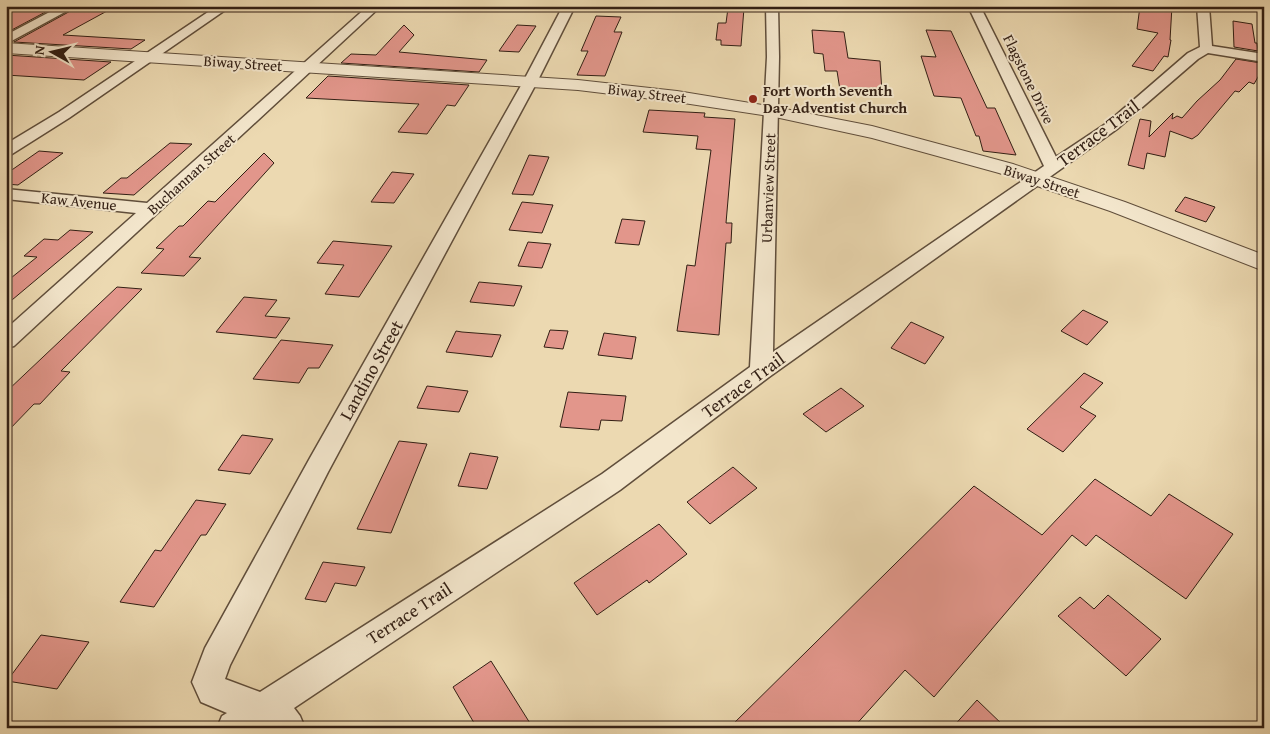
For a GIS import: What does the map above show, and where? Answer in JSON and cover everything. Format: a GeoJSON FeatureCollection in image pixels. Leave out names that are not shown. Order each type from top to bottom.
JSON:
{"type":"FeatureCollection","features":[{"type":"Feature","properties":{"kind":"street"},"geometry":{"type":"LineString","coordinates":[[6,40],[70,6]]}},
{"type":"Feature","properties":{"kind":"street"},"geometry":{"type":"LineString","coordinates":[[6,151],[64,115],[225,6]]}},
{"type":"Feature","properties":{"kind":"street","name":"Buchannan Street"},"geometry":{"type":"LineString","coordinates":[[6,341],[375,6]]}},
{"type":"Feature","properties":{"kind":"street","name":"Landino Street"},"geometry":{"type":"LineString","coordinates":[[288,728],[278,715],[212,691],[208,682],[216,659],[318,464],[530,82],[569,6]]}},
{"type":"Feature","properties":{"kind":"street","name":"Urbanview Street"},"geometry":{"type":"LineString","coordinates":[[761,370],[771,111],[772,6]]}},
{"type":"Feature","properties":{"kind":"street","name":"Flagstone Drive"},"geometry":{"type":"LineString","coordinates":[[974,6],[1045,173]]}},
{"type":"Feature","properties":{"kind":"street"},"geometry":{"type":"LineString","coordinates":[[1203,6],[1206,49],[1264,58]]}},
{"type":"Feature","properties":{"kind":"street","name":"Biway Street"},"geometry":{"type":"LineString","coordinates":[[6,48],[530,82],[643,92],[771,111],[845,126],[968,157],[1045,173],[1068,189],[1264,264]]}},
{"type":"Feature","properties":{"kind":"street","name":"Terrace Trail"},"geometry":{"type":"LineString","coordinates":[[234,728],[611,482],[761,370],[1112,126],[1193,56],[1206,49]]}},
{"type":"Feature","properties":{"kind":"street","name":"Kaw Avenue"},"geometry":{"type":"LineString","coordinates":[[6,194],[152,209]]}},
{"type":"Feature","properties":{"kind":"building"},"geometry":{"type":"Polygon","coordinates":[[[6,6],[13,6],[53,8],[6,33],[6,6]]]}},
{"type":"Feature","properties":{"kind":"building"},"geometry":{"type":"Polygon","coordinates":[[[1140,6],[1172,6],[1171,40],[1168,57],[1164,56],[1153,71],[1132,66],[1158,33],[1137,29],[1140,6]]]}},
{"type":"Feature","properties":{"kind":"building"},"geometry":{"type":"Polygon","coordinates":[[[728,8],[744,8],[741,46],[721,45],[721,40],[716,40],[718,23],[726,23],[728,8]]]}},
{"type":"Feature","properties":{"kind":"building"},"geometry":{"type":"Polygon","coordinates":[[[74,9],[107,11],[63,35],[145,40],[131,49],[14,42],[74,9]]]}},
{"type":"Feature","properties":{"kind":"building"},"geometry":{"type":"Polygon","coordinates":[[[596,16],[621,17],[614,32],[622,32],[605,76],[577,75],[588,51],[581,51],[596,16]]]}},
{"type":"Feature","properties":{"kind":"building"},"geometry":{"type":"Polygon","coordinates":[[[1233,21],[1252,24],[1258,51],[1234,47],[1233,21]]]}},
{"type":"Feature","properties":{"kind":"building"},"geometry":{"type":"Polygon","coordinates":[[[404,25],[414,35],[399,52],[487,60],[479,72],[341,63],[351,54],[376,55],[404,25]]]}},
{"type":"Feature","properties":{"kind":"building"},"geometry":{"type":"Polygon","coordinates":[[[517,25],[536,26],[519,52],[499,51],[517,25]]]}},
{"type":"Feature","properties":{"kind":"building"},"geometry":{"type":"Polygon","coordinates":[[[812,30],[844,32],[848,58],[880,61],[882,93],[840,90],[837,71],[825,71],[823,54],[814,53],[812,30]]]}},
{"type":"Feature","properties":{"kind":"building"},"geometry":{"type":"Polygon","coordinates":[[[926,30],[951,31],[987,108],[995,108],[1016,155],[983,151],[979,136],[976,136],[961,98],[934,96],[921,56],[936,57],[926,30]]]}},
{"type":"Feature","properties":{"kind":"building"},"geometry":{"type":"Polygon","coordinates":[[[6,55],[111,62],[84,80],[6,75],[6,55]]]}},
{"type":"Feature","properties":{"kind":"building"},"geometry":{"type":"Polygon","coordinates":[[[1236,59],[1261,63],[1262,70],[1254,84],[1249,82],[1239,92],[1235,91],[1198,135],[1192,139],[1170,131],[1165,157],[1147,153],[1144,169],[1128,165],[1140,119],[1151,121],[1149,137],[1173,113],[1172,119],[1177,116],[1182,118],[1220,80],[1236,59]]]}},
{"type":"Feature","properties":{"kind":"building"},"geometry":{"type":"Polygon","coordinates":[[[328,76],[469,85],[455,106],[447,105],[427,134],[398,132],[419,104],[306,98],[328,76]]]}},
{"type":"Feature","properties":{"kind":"building"},"geometry":{"type":"Polygon","coordinates":[[[649,110],[705,113],[704,117],[735,119],[726,223],[732,223],[731,243],[726,243],[719,335],[677,331],[687,265],[695,266],[711,150],[696,149],[698,136],[643,132],[649,110]]]}},
{"type":"Feature","properties":{"kind":"building"},"geometry":{"type":"Polygon","coordinates":[[[170,143],[192,144],[134,195],[103,193],[121,178],[127,178],[170,143]]]}},
{"type":"Feature","properties":{"kind":"building"},"geometry":{"type":"Polygon","coordinates":[[[39,151],[63,153],[18,185],[6,184],[6,174],[39,151]]]}},
{"type":"Feature","properties":{"kind":"building"},"geometry":{"type":"Polygon","coordinates":[[[264,153],[274,163],[189,257],[201,258],[184,276],[141,273],[164,249],[156,248],[179,226],[183,226],[208,201],[215,202],[264,153]]]}},
{"type":"Feature","properties":{"kind":"building"},"geometry":{"type":"Polygon","coordinates":[[[529,155],[549,157],[533,195],[512,194],[529,155]]]}},
{"type":"Feature","properties":{"kind":"building"},"geometry":{"type":"Polygon","coordinates":[[[392,172],[414,174],[394,203],[371,202],[392,172]]]}},
{"type":"Feature","properties":{"kind":"building"},"geometry":{"type":"Polygon","coordinates":[[[1185,197],[1215,207],[1206,222],[1175,211],[1185,197]]]}},
{"type":"Feature","properties":{"kind":"building"},"geometry":{"type":"Polygon","coordinates":[[[522,202],[553,205],[542,233],[509,230],[522,202]]]}},
{"type":"Feature","properties":{"kind":"building"},"geometry":{"type":"Polygon","coordinates":[[[622,219],[645,221],[639,245],[615,243],[622,219]]]}},
{"type":"Feature","properties":{"kind":"building"},"geometry":{"type":"Polygon","coordinates":[[[70,230],[93,232],[6,305],[6,282],[37,257],[24,256],[44,239],[58,240],[70,230]]]}},
{"type":"Feature","properties":{"kind":"building"},"geometry":{"type":"Polygon","coordinates":[[[333,241],[392,246],[359,297],[325,294],[344,265],[317,263],[333,241]]]}},
{"type":"Feature","properties":{"kind":"building"},"geometry":{"type":"Polygon","coordinates":[[[528,242],[551,244],[542,268],[518,266],[528,242]]]}},
{"type":"Feature","properties":{"kind":"building"},"geometry":{"type":"Polygon","coordinates":[[[479,282],[522,286],[514,306],[470,302],[479,282]]]}},
{"type":"Feature","properties":{"kind":"building"},"geometry":{"type":"Polygon","coordinates":[[[117,287],[142,289],[61,371],[70,372],[40,404],[34,404],[6,433],[6,392],[117,287]]]}},
{"type":"Feature","properties":{"kind":"building"},"geometry":{"type":"Polygon","coordinates":[[[244,297],[277,300],[265,316],[290,318],[276,338],[216,332],[244,297]]]}},
{"type":"Feature","properties":{"kind":"building"},"geometry":{"type":"Polygon","coordinates":[[[1083,310],[1108,322],[1087,345],[1061,331],[1083,310]]]}},
{"type":"Feature","properties":{"kind":"building"},"geometry":{"type":"Polygon","coordinates":[[[911,322],[944,337],[925,364],[891,348],[911,322]]]}},
{"type":"Feature","properties":{"kind":"building"},"geometry":{"type":"Polygon","coordinates":[[[550,330],[568,331],[563,349],[544,347],[550,330]]]}},
{"type":"Feature","properties":{"kind":"building"},"geometry":{"type":"Polygon","coordinates":[[[456,331],[501,335],[492,357],[446,352],[456,331]]]}},
{"type":"Feature","properties":{"kind":"building"},"geometry":{"type":"Polygon","coordinates":[[[604,333],[636,337],[632,359],[598,355],[604,333]]]}},
{"type":"Feature","properties":{"kind":"building"},"geometry":{"type":"Polygon","coordinates":[[[281,340],[333,345],[319,368],[308,368],[299,383],[253,379],[281,340]]]}},
{"type":"Feature","properties":{"kind":"building"},"geometry":{"type":"Polygon","coordinates":[[[1084,373],[1103,383],[1080,407],[1096,416],[1063,452],[1027,429],[1084,373]]]}},
{"type":"Feature","properties":{"kind":"building"},"geometry":{"type":"Polygon","coordinates":[[[427,386],[468,391],[459,412],[417,408],[427,386]]]}},
{"type":"Feature","properties":{"kind":"building"},"geometry":{"type":"Polygon","coordinates":[[[841,388],[864,406],[826,432],[803,414],[841,388]]]}},
{"type":"Feature","properties":{"kind":"building"},"geometry":{"type":"Polygon","coordinates":[[[568,392],[626,396],[622,421],[601,420],[599,430],[560,427],[568,392]]]}},
{"type":"Feature","properties":{"kind":"building"},"geometry":{"type":"Polygon","coordinates":[[[242,435],[273,439],[250,474],[218,470],[242,435]]]}},
{"type":"Feature","properties":{"kind":"building"},"geometry":{"type":"Polygon","coordinates":[[[399,441],[427,444],[391,533],[357,529],[399,441]]]}},
{"type":"Feature","properties":{"kind":"building"},"geometry":{"type":"Polygon","coordinates":[[[470,453],[498,457],[487,489],[458,486],[470,453]]]}},
{"type":"Feature","properties":{"kind":"building"},"geometry":{"type":"Polygon","coordinates":[[[733,467],[757,488],[710,524],[687,502],[733,467]]]}},
{"type":"Feature","properties":{"kind":"building"},"geometry":{"type":"Polygon","coordinates":[[[1095,479],[1151,516],[1169,494],[1233,534],[1186,599],[1096,535],[1086,546],[1072,535],[934,697],[905,670],[853,728],[729,728],[974,486],[1042,535],[1095,479]]]}},
{"type":"Feature","properties":{"kind":"building"},"geometry":{"type":"Polygon","coordinates":[[[196,500],[226,504],[206,535],[201,535],[154,607],[120,602],[155,550],[161,551],[196,500]]]}},
{"type":"Feature","properties":{"kind":"building"},"geometry":{"type":"Polygon","coordinates":[[[659,524],[687,554],[649,583],[647,580],[597,615],[574,583],[659,524]]]}},
{"type":"Feature","properties":{"kind":"building"},"geometry":{"type":"Polygon","coordinates":[[[323,562],[365,567],[356,586],[335,583],[326,602],[305,599],[323,562]]]}},
{"type":"Feature","properties":{"kind":"building"},"geometry":{"type":"Polygon","coordinates":[[[1108,595],[1161,639],[1126,676],[1058,616],[1080,597],[1094,609],[1108,595]]]}},
{"type":"Feature","properties":{"kind":"building"},"geometry":{"type":"Polygon","coordinates":[[[41,635],[89,642],[57,689],[7,681],[41,635]]]}},
{"type":"Feature","properties":{"kind":"building"},"geometry":{"type":"Polygon","coordinates":[[[491,661],[533,728],[477,728],[453,687],[491,661]]]}},
{"type":"Feature","properties":{"kind":"building"},"geometry":{"type":"Polygon","coordinates":[[[977,700],[1006,728],[952,728],[977,700]]]}},
{"type":"Feature","properties":{"kind":"place","name":"Fort Worth Seventh Day Adventist Church"},"geometry":{"type":"Point","coordinates":[753,99]}}]}
